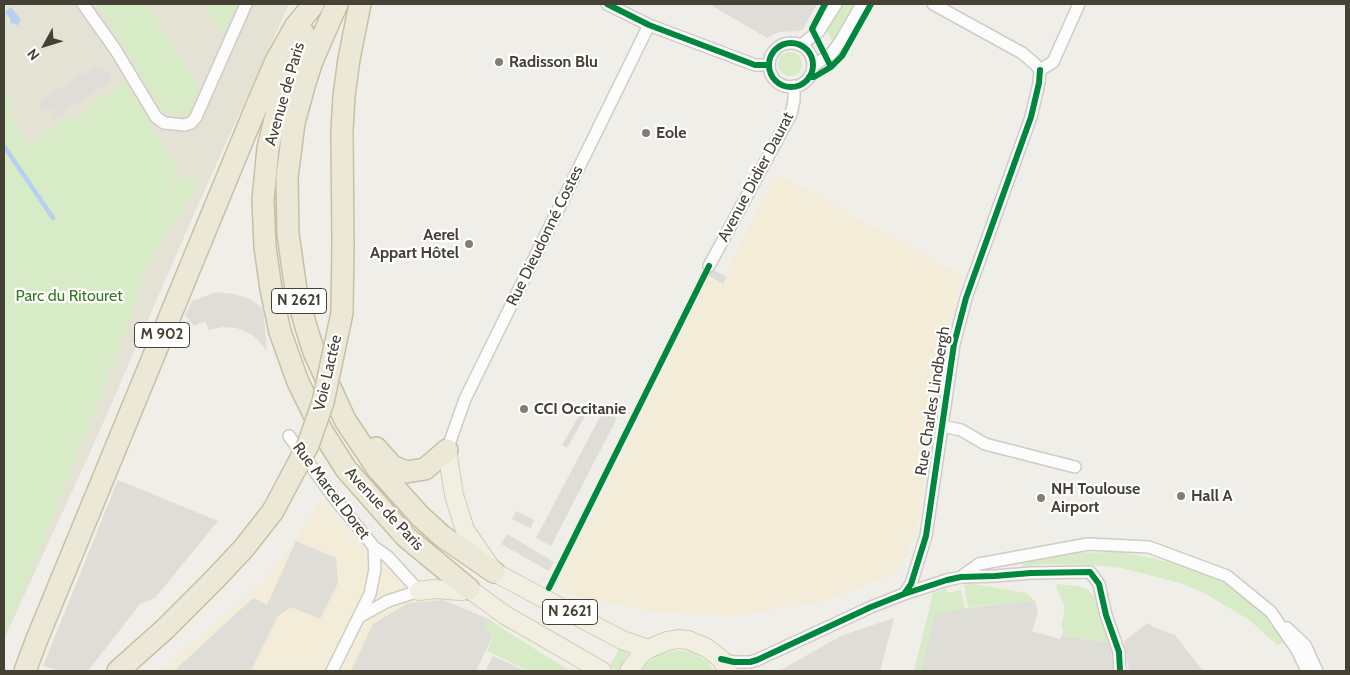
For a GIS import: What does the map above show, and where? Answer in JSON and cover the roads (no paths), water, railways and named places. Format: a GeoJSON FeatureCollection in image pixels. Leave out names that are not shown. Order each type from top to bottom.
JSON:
{"type":"FeatureCollection","features":[{"type":"Feature","properties":{"kind":"highway","name":"Avenue de Paris"},"geometry":{"type":"LineString","coordinates":[[337,4],[312,60],[290,145],[286,198],[288,234],[296,290],[306,327],[314,352],[345,420],[377,468],[420,516],[442,536],[494,572]]}},
{"type":"Feature","properties":{"kind":"highway","name":"Voie Lactée"},"geometry":{"type":"LineString","coordinates":[[118,671],[165,629],[215,580],[244,548],[273,511],[308,445],[323,402],[342,312],[342,131],[344,96],[348,59],[360,4]]}},
{"type":"Feature","properties":{"kind":"highway","name":"Avenue de Paris"},"geometry":{"type":"LineString","coordinates":[[313,5],[280,99],[267,157],[263,200],[265,247],[280,332],[298,382],[322,431],[346,469],[406,537],[469,588]]}},
{"type":"Feature","properties":{"kind":"highway","name":"M 902"},"geometry":{"type":"LineString","coordinates":[[25,671],[256,106],[276,61],[295,27],[313,5]]}},
{"type":"Feature","properties":{"kind":"highway"},"geometry":{"type":"LineString","coordinates":[[334,397],[392,466],[406,472],[425,469],[447,450]]}},
{"type":"Feature","properties":{"kind":"main road"},"geometry":{"type":"LineString","coordinates":[[447,450],[454,495],[465,530],[494,572]]}},
{"type":"Feature","properties":{"kind":"main road","name":"Avenue de Paris"},"geometry":{"type":"LineString","coordinates":[[494,572],[622,640],[648,649]]}},
{"type":"Feature","properties":{"kind":"main road"},"geometry":{"type":"LineString","coordinates":[[419,591],[434,589],[462,591],[469,588]]}},
{"type":"Feature","properties":{"kind":"main road","name":"Avenue de Paris"},"geometry":{"type":"LineString","coordinates":[[469,588],[505,615],[602,671]]}},
{"type":"Feature","properties":{"kind":"main road"},"geometry":{"type":"LineString","coordinates":[[629,671],[640,655],[667,640],[688,640],[707,648],[724,665]]}},
{"type":"Feature","properties":{"kind":"street"},"geometry":{"type":"LineString","coordinates":[[83,4],[115,49],[156,117],[164,123],[184,125],[191,123],[196,117],[246,4]]}},
{"type":"Feature","properties":{"kind":"street"},"geometry":{"type":"LineString","coordinates":[[607,4],[649,25],[755,65],[769,66]]}},
{"type":"Feature","properties":{"kind":"street"},"geometry":{"type":"LineString","coordinates":[[801,45],[819,32],[836,4]]}},
{"type":"Feature","properties":{"kind":"street"},"geometry":{"type":"LineString","coordinates":[[813,66],[831,54],[862,4]]}},
{"type":"Feature","properties":{"kind":"street"},"geometry":{"type":"LineString","coordinates":[[933,4],[1022,53],[1040,70],[1053,62],[1079,4]]}},
{"type":"Feature","properties":{"kind":"street","name":"Rue Dieudonné Costes"},"geometry":{"type":"LineString","coordinates":[[447,450],[466,398],[649,25]]}},
{"type":"Feature","properties":{"kind":"street"},"geometry":{"type":"LineString","coordinates":[[795,43],[801,45],[810,54],[813,66],[809,77],[804,82],[794,86],[785,86],[771,74],[769,66],[772,53],[782,44],[795,43]]}},
{"type":"Feature","properties":{"kind":"street","name":"Rue Charles Lindbergh"},"geometry":{"type":"LineString","coordinates":[[904,594],[911,584],[926,536],[954,344],[966,298],[1031,117],[1040,70]]}},
{"type":"Feature","properties":{"kind":"street","name":"Avenue Didier Daurat"},"geometry":{"type":"LineString","coordinates":[[709,266],[791,114],[794,101],[794,86]]}},
{"type":"Feature","properties":{"kind":"street"},"geometry":{"type":"LineString","coordinates":[[942,426],[961,430],[985,444],[1075,467]]}},
{"type":"Feature","properties":{"kind":"street","name":"Rue Marcel Doret"},"geometry":{"type":"LineString","coordinates":[[289,436],[335,499],[374,547],[388,558],[419,591],[388,601],[361,616]]}},
{"type":"Feature","properties":{"kind":"street"},"geometry":{"type":"LineString","coordinates":[[961,577],[980,564],[1088,544],[1149,547],[1226,576],[1271,612],[1305,645],[1317,671]]}},
{"type":"Feature","properties":{"kind":"street","name":"Rue Marcel Doret"},"geometry":{"type":"LineString","coordinates":[[332,671],[346,640],[361,616],[370,594],[375,569],[374,547]]}},
{"type":"Feature","properties":{"kind":"street"},"geometry":{"type":"LineString","coordinates":[[724,665],[757,660],[904,594],[961,577],[1090,572],[1099,584],[1106,616],[1119,652],[1120,671]]}},
{"type":"Feature","properties":{"kind":"street"},"geometry":{"type":"LineString","coordinates":[[1271,612],[1297,650],[1307,671]]}},
{"type":"Feature","properties":{"kind":"water"},"geometry":{"type":"Polygon","coordinates":[[[11,7],[21,20],[18,25],[10,23],[11,20],[5,12],[11,7]]]}},
{"type":"Feature","properties":{"kind":"waterway"},"geometry":{"type":"LineString","coordinates":[[4,146],[53,218]]}},
{"type":"Feature","properties":{"kind":"place","name":"Radisson Blu"},"geometry":{"type":"Point","coordinates":[499,62]}},
{"type":"Feature","properties":{"kind":"place","name":"Eole"},"geometry":{"type":"Point","coordinates":[646,133]}},
{"type":"Feature","properties":{"kind":"place","name":"Aerel Appart Hôtel"},"geometry":{"type":"Point","coordinates":[469,244]}},
{"type":"Feature","properties":{"kind":"place","name":"CCI Occitanie"},"geometry":{"type":"Point","coordinates":[524,409]}},
{"type":"Feature","properties":{"kind":"place","name":"Hall A"},"geometry":{"type":"Point","coordinates":[1181,496]}},
{"type":"Feature","properties":{"kind":"place","name":"NH Toulouse Airport"},"geometry":{"type":"Point","coordinates":[1041,498]}},
{"type":"Feature","properties":{"kind":"park label","name":"Parc du Ritouret"},"geometry":{"type":"Point","coordinates":[69,296]}}]}
